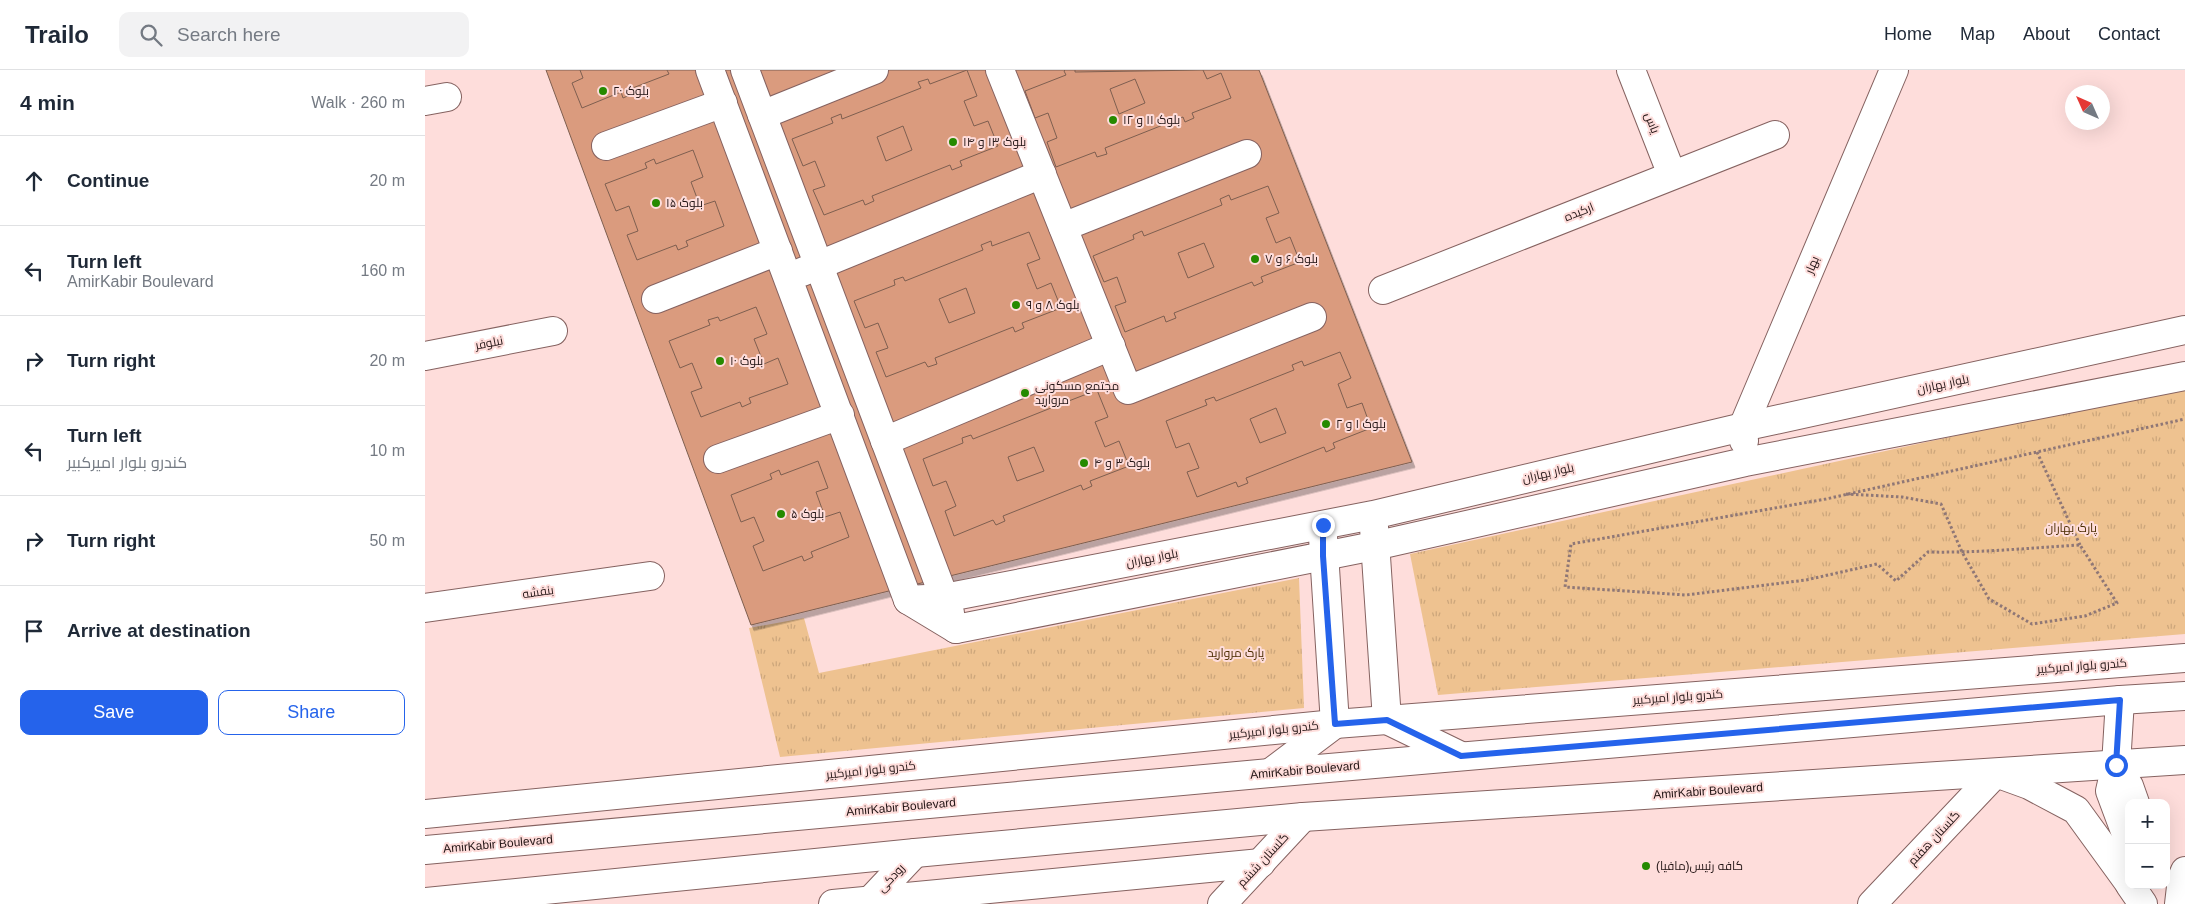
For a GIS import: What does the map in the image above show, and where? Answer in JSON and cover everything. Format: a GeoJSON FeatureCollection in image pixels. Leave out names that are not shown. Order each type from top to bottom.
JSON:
{"type":"FeatureCollection","features":[{"type":"Feature","properties":{"kind":"street"},"geometry":{"type":"LineString","coordinates":[[710,70],[908,600],[956,629],[1374,546],[1745,462],[2185,376]]}},
{"type":"Feature","properties":{"kind":"street"},"geometry":{"type":"LineString","coordinates":[[745,70],[956,629]]}},
{"type":"Feature","properties":{"kind":"street"},"geometry":{"type":"LineString","coordinates":[[762,115],[874,70]]}},
{"type":"Feature","properties":{"kind":"street"},"geometry":{"type":"LineString","coordinates":[[1000,70],[1128,390],[1312,317]]}},
{"type":"Feature","properties":{"kind":"street","name":"یاس"},"geometry":{"type":"LineString","coordinates":[[1631,70],[1672,175]]}},
{"type":"Feature","properties":{"kind":"street","name":"بهار"},"geometry":{"type":"LineString","coordinates":[[1745,462],[1743,427],[1894,70]]}},
{"type":"Feature","properties":{"kind":"street"},"geometry":{"type":"LineString","coordinates":[[606,146],[723,104]]}},
{"type":"Feature","properties":{"kind":"street","name":"ارکیده"},"geometry":{"type":"LineString","coordinates":[[1383,290],[1775,134]]}},
{"type":"Feature","properties":{"kind":"street"},"geometry":{"type":"LineString","coordinates":[[1063,227],[1247,154]]}},
{"type":"Feature","properties":{"kind":"street"},"geometry":{"type":"LineString","coordinates":[[787,278],[1042,174]]}},
{"type":"Feature","properties":{"kind":"street"},"geometry":{"type":"LineString","coordinates":[[655,299],[778,251]]}},
{"type":"Feature","properties":{"kind":"street","name":"بلوار بهاران"},"geometry":{"type":"LineString","coordinates":[[908,600],[944,598],[1373,515],[1743,427],[2185,330]]}},
{"type":"Feature","properties":{"kind":"street","name":"نیلوفر"},"geometry":{"type":"LineString","coordinates":[[425,356],[553,331]]}},
{"type":"Feature","properties":{"kind":"street"},"geometry":{"type":"LineString","coordinates":[[885,441],[1111,346]]}},
{"type":"Feature","properties":{"kind":"street"},"geometry":{"type":"LineString","coordinates":[[719,459],[840,415]]}},
{"type":"Feature","properties":{"kind":"street"},"geometry":{"type":"LineString","coordinates":[[1373,515],[1387,720],[1461,756]]}},
{"type":"Feature","properties":{"kind":"street"},"geometry":{"type":"LineString","coordinates":[[1270,773],[1335,724],[1323,556],[1323,525]]}},
{"type":"Feature","properties":{"kind":"street","name":"بنفشه"},"geometry":{"type":"LineString","coordinates":[[425,608],[650,576]]}},
{"type":"Feature","properties":{"kind":"street","name":"کندرو بلوار امیرکبیر"},"geometry":{"type":"LineString","coordinates":[[425,814],[1335,724],[2185,658]]}},
{"type":"Feature","properties":{"kind":"street","name":"AmirKabir Boulevard"},"geometry":{"type":"LineString","coordinates":[[425,850],[1461,756],[2185,696]]}},
{"type":"Feature","properties":{"kind":"street"},"geometry":{"type":"LineString","coordinates":[[2120,700],[2116,765],[2111,791],[2125,831]]}},
{"type":"Feature","properties":{"kind":"street","name":"AmirKabir Boulevard"},"geometry":{"type":"LineString","coordinates":[[425,902],[915,853],[1303,817],[2185,760]]}},
{"type":"Feature","properties":{"kind":"street"},"geometry":{"type":"LineString","coordinates":[[2116,765],[2129,786],[2134,799]]}},
{"type":"Feature","properties":{"kind":"street"},"geometry":{"type":"LineString","coordinates":[[1996,773],[2029,785],[2076,810],[2125,877]]}},
{"type":"Feature","properties":{"kind":"street","name":"گلستان هفتم"},"geometry":{"type":"LineString","coordinates":[[1872,904],[1996,773]]}},
{"type":"Feature","properties":{"kind":"street","name":"گلستان ششم"},"geometry":{"type":"LineString","coordinates":[[1222,904],[1303,817]]}},
{"type":"Feature","properties":{"kind":"street","name":"رودکی"},"geometry":{"type":"LineString","coordinates":[[869,902],[915,853]]}},
{"type":"Feature","properties":{"kind":"street"},"geometry":{"type":"LineString","coordinates":[[833,904],[869,902],[1261,862]]}},
{"type":"Feature","properties":{"kind":"street"},"geometry":{"type":"LineString","coordinates":[[2179,904],[2182,878],[2185,871]]}},
{"type":"Feature","properties":{"kind":"street"},"geometry":{"type":"LineString","coordinates":[[2133,889],[2143,904]]}},
{"type":"Feature","properties":{"kind":"street"},"geometry":{"type":"LineString","coordinates":[[2145,889],[2151,904]]}},
{"type":"Feature","properties":{"kind":"street"},"geometry":{"type":"LineString","coordinates":[[2166,889],[2170,904]]}},
{"type":"Feature","properties":{"kind":"path"},"geometry":{"type":"LineString","coordinates":[[2080,544],[1962,552],[1928,552],[1895,580],[1877,564],[1805,580],[1686,595],[1565,587],[1571,544],[1846,494],[2185,419]]}},
{"type":"Feature","properties":{"kind":"path"},"geometry":{"type":"LineString","coordinates":[[1846,494],[1902,497],[1941,504],[1962,552],[1989,599],[2032,624],[2085,616],[2117,603],[2080,544],[2037,452]]}},
{"type":"Feature","properties":{"kind":"green space","name":"پارک بهاران"},"geometry":{"type":"Polygon","coordinates":[[[2185,386],[2185,634],[1438,695],[1410,554],[2185,386]]]}},
{"type":"Feature","properties":{"kind":"green space","name":"پارک مروارید"},"geometry":{"type":"Polygon","coordinates":[[[1299,578],[1304,708],[780,757],[749,628],[804,618],[819,673],[1299,578]]]}},
{"type":"Feature","properties":{"kind":"building","name":"مجتمع مسکونی مروارید"},"geometry":{"type":"Polygon","coordinates":[[[546,70],[1259,70],[1412,462],[751,625],[546,70]]]}},
{"type":"Feature","properties":{"kind":"building","name":"بلوک ۲۰"},"geometry":{"type":"Polygon","coordinates":[[[580,70],[667,70],[669,74],[630,89],[632,94],[623,98],[621,92],[582,108],[572,83],[583,78],[580,70]]]}},
{"type":"Feature","properties":{"kind":"building","name":"بلوک ۱۳ و ۱۴"},"geometry":{"type":"Polygon","coordinates":[[[967,70],[977,96],[964,101],[974,126],[988,121],[998,146],[960,161],[962,166],[952,170],[950,165],[872,196],[874,201],[865,205],[863,200],[824,215],[813,190],[825,186],[815,161],[803,166],[792,139],[833,123],[831,118],[841,114],[842,119],[921,88],[918,82],[928,79],[930,84],[967,70]],[[903,126],[877,137],[886,161],[912,150],[903,126]]]}},
{"type":"Feature","properties":{"kind":"building","name":"بلوک ۱۱ و ۱۲"},"geometry":{"type":"Polygon","coordinates":[[[1065,70],[1075,70],[1075,72],[1203,70],[1207,79],[1221,73],[1231,98],[1192,113],[1194,118],[1185,122],[1183,117],[1105,148],[1107,154],[1097,157],[1095,152],[1056,167],[1047,142],[1057,138],[1048,113],[1035,118],[1025,91],[1066,75],[1065,70]],[[1135,79],[1110,89],[1119,114],[1145,103],[1135,79]]]}},
{"type":"Feature","properties":{"kind":"building","name":"بلوک ۱۵"},"geometry":{"type":"Polygon","coordinates":[[[693,150],[703,177],[691,182],[700,206],[715,201],[724,226],[686,241],[688,246],[678,250],[676,245],[637,260],[627,235],[638,231],[629,206],[616,211],[605,184],[647,168],[645,163],[654,159],[656,164],[693,150]]]}},
{"type":"Feature","properties":{"kind":"building","name":"بلوک ۶ و ۷"},"geometry":{"type":"Polygon","coordinates":[[[1268,186],[1279,213],[1266,218],[1276,243],[1290,237],[1300,262],[1261,277],[1263,282],[1254,286],[1252,282],[1174,313],[1176,318],[1166,322],[1164,316],[1125,332],[1115,306],[1126,302],[1117,277],[1104,282],[1093,256],[1134,239],[1133,235],[1142,231],[1144,236],[1222,205],[1220,199],[1229,195],[1231,200],[1268,186]],[[1204,243],[1178,253],[1188,278],[1214,267],[1204,243]]]}},
{"type":"Feature","properties":{"kind":"building","name":"بلوک ۸ و ۹"},"geometry":{"type":"Polygon","coordinates":[[[1029,232],[1040,259],[1027,264],[1037,289],[1051,283],[1061,308],[1022,323],[1024,328],[1015,332],[1013,327],[935,358],[937,364],[928,367],[925,362],[886,377],[876,352],[888,348],[878,323],[865,328],[854,301],[895,285],[894,280],[903,277],[905,281],[983,250],[981,245],[991,241],[992,246],[1029,232]],[[966,288],[939,299],[949,323],[975,313],[966,288]]]}},
{"type":"Feature","properties":{"kind":"building","name":"بلوک ۱۰"},"geometry":{"type":"Polygon","coordinates":[[[756,307],[767,334],[754,339],[764,364],[778,358],[788,384],[749,398],[751,403],[742,407],[740,402],[701,417],[691,392],[702,388],[692,363],[680,368],[669,341],[710,325],[708,320],[718,317],[720,321],[756,307]]]}},
{"type":"Feature","properties":{"kind":"building","name":"بلوک ۱ و ۲"},"geometry":{"type":"Polygon","coordinates":[[[1340,352],[1351,378],[1338,384],[1347,408],[1362,403],[1371,428],[1333,443],[1335,448],[1326,452],[1324,447],[1246,478],[1248,483],[1238,487],[1236,482],[1197,497],[1187,472],[1199,468],[1189,443],[1176,448],[1166,421],[1207,405],[1205,400],[1214,397],[1216,401],[1294,370],[1292,365],[1302,361],[1304,366],[1340,352]],[[1276,408],[1250,419],[1260,443],[1286,433],[1276,408]]]}},
{"type":"Feature","properties":{"kind":"building","name":"بلوک ۳ و ۴"},"geometry":{"type":"Polygon","coordinates":[[[1097,390],[1108,417],[1095,422],[1105,447],[1119,441],[1129,466],[1090,481],[1092,486],[1083,490],[1081,485],[1003,516],[1005,521],[996,525],[993,520],[954,536],[945,511],[956,506],[946,481],[933,486],[923,459],[963,443],[962,438],[971,435],[973,439],[1051,408],[1049,403],[1059,399],[1061,404],[1097,390]],[[1034,447],[1008,457],[1017,481],[1044,471],[1034,447]]]}},
{"type":"Feature","properties":{"kind":"building","name":"بلوک ۵"},"geometry":{"type":"Polygon","coordinates":[[[818,461],[828,488],[816,492],[825,517],[840,512],[849,537],[811,552],[813,557],[804,561],[802,556],[763,571],[753,546],[764,541],[754,517],[741,522],[731,495],[772,479],[770,474],[779,470],[781,475],[818,461]]]}},
{"type":"Feature","properties":{"kind":"place","name":"بلوک ۲۰"},"geometry":{"type":"Point","coordinates":[603,91]}},
{"type":"Feature","properties":{"kind":"place","name":"بلوک ۱۱ و ۱۲"},"geometry":{"type":"Point","coordinates":[1113,120]}},
{"type":"Feature","properties":{"kind":"place","name":"بلوک ۱۳ و ۱۴"},"geometry":{"type":"Point","coordinates":[953,142]}},
{"type":"Feature","properties":{"kind":"place","name":"بلوک ۱۵"},"geometry":{"type":"Point","coordinates":[656,203]}},
{"type":"Feature","properties":{"kind":"place","name":"بلوک ۶ و ۷"},"geometry":{"type":"Point","coordinates":[1255,259]}},
{"type":"Feature","properties":{"kind":"place","name":"بلوک ۸ و ۹"},"geometry":{"type":"Point","coordinates":[1016,305]}},
{"type":"Feature","properties":{"kind":"place","name":"بلوک ۱۰"},"geometry":{"type":"Point","coordinates":[720,361]}},
{"type":"Feature","properties":{"kind":"place","name":"مجتمع مسکونی مروارید"},"geometry":{"type":"Point","coordinates":[1025,393]}},
{"type":"Feature","properties":{"kind":"place","name":"بلوک ۱ و ۲"},"geometry":{"type":"Point","coordinates":[1326,424]}},
{"type":"Feature","properties":{"kind":"place","name":"بلوک ۳ و ۴"},"geometry":{"type":"Point","coordinates":[1084,463]}},
{"type":"Feature","properties":{"kind":"place","name":"بلوک ۵"},"geometry":{"type":"Point","coordinates":[781,514]}},
{"type":"Feature","properties":{"kind":"place","name":"کافه رئیس(مافیا)"},"geometry":{"type":"Point","coordinates":[1646,866]}},
{"type":"Feature","properties":{"kind":"route"},"geometry":{"type":"LineString","coordinates":[[1323,525],[1323,556],[1335,724],[1387,720],[1461,756],[2120,700],[2116,765]]}}]}
